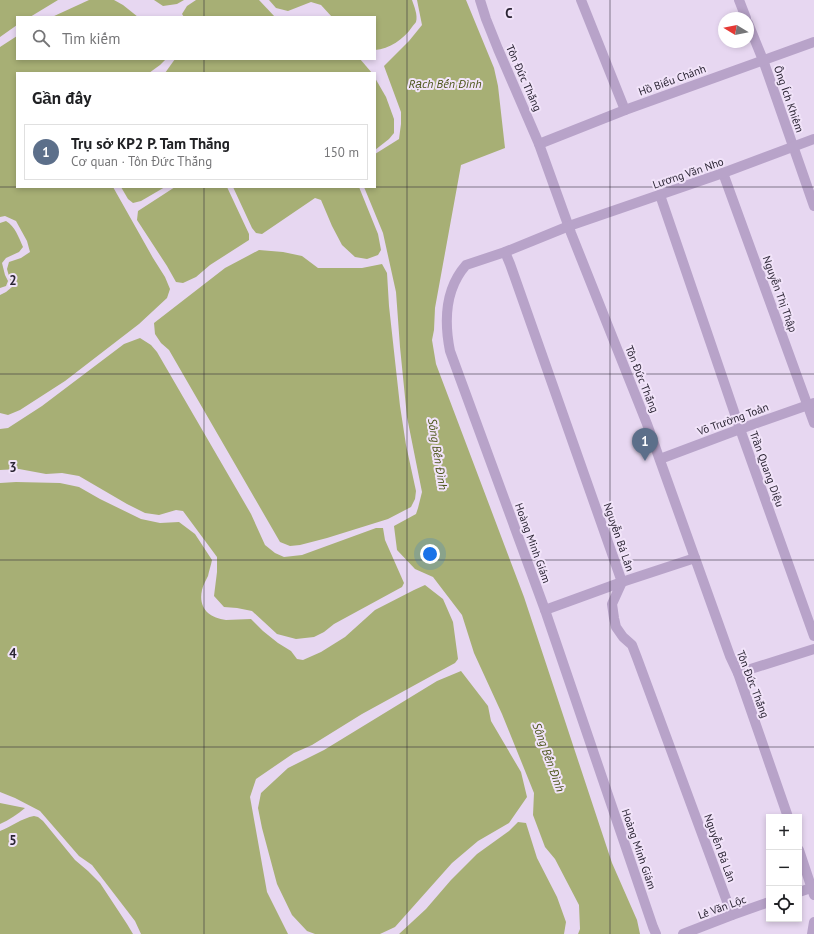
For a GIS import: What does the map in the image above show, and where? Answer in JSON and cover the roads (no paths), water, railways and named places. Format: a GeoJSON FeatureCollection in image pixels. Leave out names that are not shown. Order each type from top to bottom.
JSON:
{"type":"FeatureCollection","features":[{"type":"Feature","properties":{"kind":"street","name":"Tôn Đức Thắng"},"geometry":{"type":"LineString","coordinates":[[480,0],[498,49],[540,144],[569,226],[647,424],[730,656],[738,673],[787,814]]}},
{"type":"Feature","properties":{"kind":"street"},"geometry":{"type":"LineString","coordinates":[[581,0],[625,110]]}},
{"type":"Feature","properties":{"kind":"street"},"geometry":{"type":"LineString","coordinates":[[739,0],[744,12]]}},
{"type":"Feature","properties":{"kind":"street","name":"Ông Ích Khiêm"},"geometry":{"type":"LineString","coordinates":[[754,38],[814,206]]}},
{"type":"Feature","properties":{"kind":"street","name":"Hồ Biểu Chánh"},"geometry":{"type":"LineString","coordinates":[[540,144],[625,110],[814,42]]}},
{"type":"Feature","properties":{"kind":"street","name":"Lương Văn Nho"},"geometry":{"type":"LineString","coordinates":[[569,226],[724,173],[814,139]]}},
{"type":"Feature","properties":{"kind":"street","name":"Nguyễn Thị Thập"},"geometry":{"type":"LineString","coordinates":[[724,173],[811,404],[814,423]]}},
{"type":"Feature","properties":{"kind":"street","name":"Trần Quang Diệu"},"geometry":{"type":"LineString","coordinates":[[660,195],[740,429],[814,636]]}},
{"type":"Feature","properties":{"kind":"street","name":"Hoàng Minh Giám"},"geometry":{"type":"LineString","coordinates":[[569,226],[505,252],[466,265],[454,282],[450,295],[446,316],[447,331],[450,351],[546,610],[652,927],[656,934]]}},
{"type":"Feature","properties":{"kind":"street","name":"Nguyễn Bá Lân"},"geometry":{"type":"LineString","coordinates":[[505,252],[622,582],[612,604],[616,627],[623,637],[632,645],[638,658],[732,915]]}},
{"type":"Feature","properties":{"kind":"street","name":"Võ Trường Toản"},"geometry":{"type":"LineString","coordinates":[[660,459],[811,404]]}},
{"type":"Feature","properties":{"kind":"street"},"geometry":{"type":"LineString","coordinates":[[546,610],[622,582],[695,558]]}},
{"type":"Feature","properties":{"kind":"street"},"geometry":{"type":"LineString","coordinates":[[738,673],[814,649]]}},
{"type":"Feature","properties":{"kind":"street"},"geometry":{"type":"LineString","coordinates":[[802,859],[813,890],[802,892]]}},
{"type":"Feature","properties":{"kind":"street","name":"Lê Văn Lộc"},"geometry":{"type":"LineString","coordinates":[[682,934],[766,903]]}},
{"type":"Feature","properties":{"kind":"street"},"geometry":{"type":"LineString","coordinates":[[812,934],[814,922]]}},
{"type":"Feature","properties":{"kind":"water"},"geometry":{"type":"Polygon","coordinates":[[[0,0],[58,0],[32,16],[16,16],[16,26],[0,37],[0,0]]]}},
{"type":"Feature","properties":{"kind":"water"},"geometry":{"type":"Polygon","coordinates":[[[89,0],[114,0],[137,16],[54,16],[89,0]]]}},
{"type":"Feature","properties":{"kind":"water"},"geometry":{"type":"Polygon","coordinates":[[[154,0],[184,0],[177,4],[163,6],[154,0]]]}},
{"type":"Feature","properties":{"kind":"water"},"geometry":{"type":"Polygon","coordinates":[[[196,0],[259,0],[274,16],[183,16],[182,14],[187,6],[196,0]]]}},
{"type":"Feature","properties":{"kind":"water"},"geometry":{"type":"Polygon","coordinates":[[[269,0],[412,0],[416,11],[416,23],[400,39],[386,48],[376,50],[376,16],[331,16],[321,5],[311,2],[288,11],[276,8],[269,0]]]}},
{"type":"Feature","properties":{"kind":"water","name":"Rạch Bến Đình"},"geometry":{"type":"Polygon","coordinates":[[[417,0],[466,0],[494,68],[498,86],[505,148],[461,165],[435,308],[432,340],[436,364],[524,597],[612,863],[637,920],[640,934],[578,934],[580,929],[579,905],[555,859],[545,847],[533,815],[534,793],[502,714],[474,653],[462,615],[433,577],[415,569],[397,550],[394,526],[416,514],[422,492],[407,417],[396,292],[383,233],[364,188],[376,188],[376,153],[399,139],[401,112],[384,66],[409,41],[422,25],[417,0]]]}},
{"type":"Feature","properties":{"kind":"water"},"geometry":{"type":"Polygon","coordinates":[[[16,37],[16,60],[165,60],[150,72],[16,72],[16,188],[114,188],[165,277],[170,289],[167,298],[139,324],[65,381],[20,410],[8,415],[0,413],[0,295],[12,287],[7,269],[9,262],[21,258],[30,252],[27,241],[16,221],[5,216],[0,217],[0,47],[16,37]]]}},
{"type":"Feature","properties":{"kind":"water"},"geometry":{"type":"Polygon","coordinates":[[[174,60],[361,60],[371,72],[166,72],[174,60]]]}},
{"type":"Feature","properties":{"kind":"water"},"geometry":{"type":"Polygon","coordinates":[[[376,80],[386,97],[394,119],[394,133],[376,149],[376,80]]]}},
{"type":"Feature","properties":{"kind":"water"},"geometry":{"type":"Polygon","coordinates":[[[122,188],[163,188],[141,201],[133,203],[128,199],[122,188]]]}},
{"type":"Feature","properties":{"kind":"water"},"geometry":{"type":"Polygon","coordinates":[[[173,188],[227,188],[249,234],[249,240],[210,265],[196,277],[183,283],[176,282],[137,220],[138,211],[173,188]]]}},
{"type":"Feature","properties":{"kind":"water"},"geometry":{"type":"Polygon","coordinates":[[[233,188],[359,188],[378,234],[381,250],[378,255],[367,259],[355,257],[342,245],[321,200],[315,198],[262,234],[256,233],[252,228],[233,188]]]}},
{"type":"Feature","properties":{"kind":"water"},"geometry":{"type":"Polygon","coordinates":[[[6,221],[14,229],[23,247],[19,252],[6,258],[2,263],[8,281],[6,286],[0,288],[0,223],[6,221]]]}},
{"type":"Feature","properties":{"kind":"water"},"geometry":{"type":"Polygon","coordinates":[[[259,250],[283,252],[302,256],[318,268],[362,268],[382,264],[387,273],[389,306],[400,406],[406,445],[416,491],[415,499],[411,507],[388,519],[327,538],[290,546],[280,542],[169,350],[161,343],[155,334],[154,323],[225,268],[259,250]]]}},
{"type":"Feature","properties":{"kind":"water"},"geometry":{"type":"Polygon","coordinates":[[[140,338],[151,345],[157,352],[251,514],[265,545],[275,553],[284,557],[302,555],[376,528],[383,528],[385,540],[404,583],[402,587],[334,624],[324,632],[314,637],[296,639],[277,634],[252,611],[224,607],[214,596],[217,557],[183,511],[176,510],[159,515],[145,513],[79,476],[62,473],[46,474],[19,469],[0,470],[0,429],[8,428],[42,406],[124,344],[140,338]]]}},
{"type":"Feature","properties":{"kind":"water"},"geometry":{"type":"Polygon","coordinates":[[[0,483],[60,483],[79,487],[141,519],[160,523],[179,522],[195,534],[212,560],[208,576],[202,588],[201,596],[203,607],[206,611],[220,619],[251,619],[278,643],[291,651],[297,659],[303,660],[321,652],[345,637],[375,610],[425,585],[443,599],[453,622],[458,659],[455,663],[362,714],[312,745],[294,753],[256,779],[250,797],[267,892],[288,934],[141,934],[135,921],[92,865],[79,856],[40,811],[0,792],[0,483]]]}},
{"type":"Feature","properties":{"kind":"water"},"geometry":{"type":"Polygon","coordinates":[[[461,671],[488,706],[491,721],[521,772],[527,797],[509,823],[478,841],[452,863],[395,927],[380,934],[315,934],[307,931],[292,915],[277,884],[258,808],[261,793],[288,768],[324,750],[437,681],[461,671]]]}},
{"type":"Feature","properties":{"kind":"water"},"geometry":{"type":"Polygon","coordinates":[[[0,803],[25,808],[0,824],[0,803]]]}},
{"type":"Feature","properties":{"kind":"water"},"geometry":{"type":"Polygon","coordinates":[[[34,816],[43,821],[75,860],[100,883],[133,934],[0,934],[0,831],[34,816]]]}},
{"type":"Feature","properties":{"kind":"water"},"geometry":{"type":"Polygon","coordinates":[[[518,822],[526,823],[537,858],[557,897],[566,922],[564,934],[399,934],[426,909],[451,880],[477,854],[509,831],[518,822]]]}},
{"type":"Feature","properties":{"kind":"place","name":"Trụ sở KP2 P. Tam Thắng"},"geometry":{"type":"Point","coordinates":[645,461]}},
{"type":"Feature","properties":{"kind":"water label","name":"Sông Bến Đình"},"geometry":{"type":"Point","coordinates":[438,454]}},
{"type":"Feature","properties":{"kind":"water label","name":"Sông Bến Đình"},"geometry":{"type":"Point","coordinates":[549,757]}}]}
